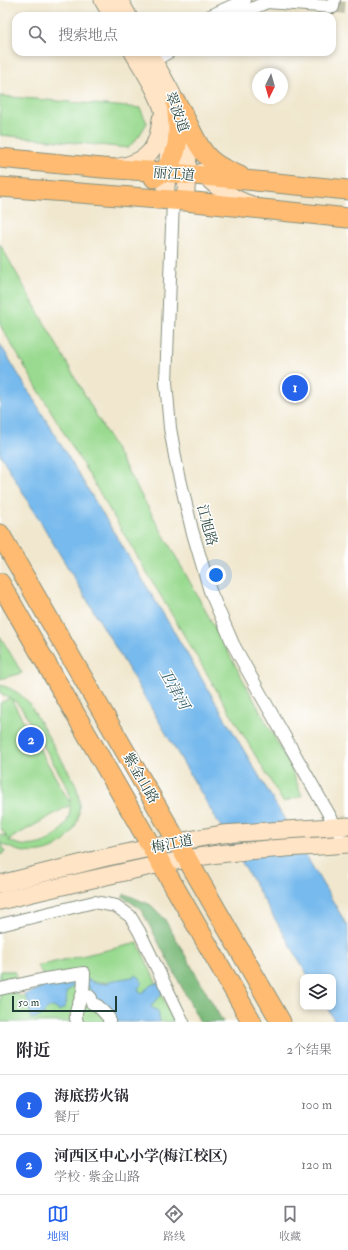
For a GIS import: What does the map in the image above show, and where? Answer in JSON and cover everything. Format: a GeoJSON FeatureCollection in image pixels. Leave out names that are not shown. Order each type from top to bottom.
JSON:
{"type":"FeatureCollection","features":[{"type":"Feature","properties":{"kind":"main road"},"geometry":{"type":"LineString","coordinates":[[97,195],[140,184],[166,171],[175,153],[183,146],[168,103]]}},
{"type":"Feature","properties":{"kind":"main road"},"geometry":{"type":"LineString","coordinates":[[168,103],[185,116],[196,139],[211,160],[226,170],[258,182]]}},
{"type":"Feature","properties":{"kind":"main road","name":"丽江道"},"geometry":{"type":"LineString","coordinates":[[0,158],[102,168],[166,171],[258,182],[348,190]]}},
{"type":"Feature","properties":{"kind":"main road","name":"丽江道"},"geometry":{"type":"LineString","coordinates":[[0,187],[174,201],[348,218]]}},
{"type":"Feature","properties":{"kind":"main road","name":"紫金山路"},"geometry":{"type":"LineString","coordinates":[[0,534],[281,1022]]}},
{"type":"Feature","properties":{"kind":"main road","name":"紫金山路"},"geometry":{"type":"LineString","coordinates":[[0,583],[252,1022]]}},
{"type":"Feature","properties":{"kind":"street"},"geometry":{"type":"LineString","coordinates":[[103,0],[110,12]]}},
{"type":"Feature","properties":{"kind":"street"},"geometry":{"type":"LineString","coordinates":[[119,0],[126,12]]}},
{"type":"Feature","properties":{"kind":"street"},"geometry":{"type":"LineString","coordinates":[[219,12],[245,0]]}},
{"type":"Feature","properties":{"kind":"street"},"geometry":{"type":"LineString","coordinates":[[245,12],[268,2],[333,7],[334,0]]}},
{"type":"Feature","properties":{"kind":"street","name":"翠波道"},"geometry":{"type":"LineString","coordinates":[[135,56],[150,82],[168,103]]}},
{"type":"Feature","properties":{"kind":"street","name":"翠波道"},"geometry":{"type":"LineString","coordinates":[[151,56],[168,103],[166,171],[174,201]]}},
{"type":"Feature","properties":{"kind":"street"},"geometry":{"type":"LineString","coordinates":[[102,168],[129,165],[141,161],[149,155],[154,147],[168,103]]}},
{"type":"Feature","properties":{"kind":"street"},"geometry":{"type":"LineString","coordinates":[[183,146],[196,175],[236,199],[263,209]]}},
{"type":"Feature","properties":{"kind":"street"},"geometry":{"type":"LineString","coordinates":[[174,201],[196,175]]}},
{"type":"Feature","properties":{"kind":"street","name":"江旭路"},"geometry":{"type":"LineString","coordinates":[[174,201],[166,382],[170,428],[176,462],[192,530],[210,591],[233,644],[265,702],[342,826],[348,845]]}},
{"type":"Feature","properties":{"kind":"street","name":"梅江道"},"geometry":{"type":"LineString","coordinates":[[0,884],[151,847],[222,834],[342,826]]}},
{"type":"Feature","properties":{"kind":"street","name":"梅江道"},"geometry":{"type":"LineString","coordinates":[[0,901],[110,875],[188,859],[230,853],[348,845]]}},
{"type":"Feature","properties":{"kind":"street"},"geometry":{"type":"LineString","coordinates":[[0,924],[94,902],[116,906],[130,916],[140,931],[183,1022]]}},
{"type":"Feature","properties":{"kind":"street"},"geometry":{"type":"LineString","coordinates":[[0,989],[46,978],[84,972],[83,987],[77,1007],[77,1022]]}},
{"type":"Feature","properties":{"kind":"street"},"geometry":{"type":"LineString","coordinates":[[83,987],[92,1003],[98,1006],[108,1018],[109,1022]]}},
{"type":"Feature","properties":{"kind":"green space"},"geometry":{"type":"Polygon","coordinates":[[[0,96],[140,108],[147,123],[139,136],[128,148],[0,135],[0,96]]]}},
{"type":"Feature","properties":{"kind":"green space"},"geometry":{"type":"Polygon","coordinates":[[[0,244],[185,573],[290,766],[302,796],[283,802],[0,325],[0,244]]]}},
{"type":"Feature","properties":{"kind":"green space"},"geometry":{"type":"Polygon","coordinates":[[[0,636],[22,673],[0,679],[0,636]]]}},
{"type":"Feature","properties":{"kind":"green space"},"geometry":{"type":"Polygon","coordinates":[[[0,685],[16,692],[29,703],[75,783],[79,801],[78,818],[72,832],[62,843],[50,850],[35,853],[18,851],[1,843],[5,852],[0,855],[0,834],[7,838],[0,827],[0,703],[10,698],[0,693],[0,685]],[[11,699],[70,803],[68,788],[22,709],[11,699]],[[70,805],[8,840],[29,846],[50,840],[65,825],[69,816],[70,805]]]}},
{"type":"Feature","properties":{"kind":"green space"},"geometry":{"type":"Polygon","coordinates":[[[125,894],[151,905],[164,918],[223,1022],[200,1022],[141,909],[122,896],[125,894]]]}},
{"type":"Feature","properties":{"kind":"green space"},"geometry":{"type":"Polygon","coordinates":[[[138,943],[174,1022],[160,1022],[151,1007],[157,1000],[151,986],[142,993],[140,992],[138,988],[142,984],[140,978],[135,977],[112,982],[94,982],[90,980],[73,986],[89,987],[91,994],[112,1022],[0,1022],[0,971],[14,971],[18,996],[58,997],[37,966],[138,943]]]}},
{"type":"Feature","properties":{"kind":"water","name":"卫津河"},"geometry":{"type":"Polygon","coordinates":[[[0,344],[173,630],[348,927],[348,1022],[335,1022],[329,1010],[336,1010],[336,974],[307,974],[0,454],[0,344]]]}},
{"type":"Feature","properties":{"kind":"water"},"geometry":{"type":"Polygon","coordinates":[[[136,975],[140,978],[142,984],[138,988],[142,993],[151,985],[161,982],[165,989],[151,1007],[158,1011],[160,1022],[112,1022],[91,994],[89,987],[74,986],[66,992],[67,998],[64,1008],[59,1011],[54,1007],[49,1008],[44,1012],[44,1015],[31,1019],[28,1001],[24,995],[45,986],[52,981],[65,978],[90,980],[92,982],[107,984],[109,981],[133,977],[136,975]]]}},
{"type":"Feature","properties":{"kind":"tunnel"},"geometry":{"type":"LineString","coordinates":[[333,7],[348,8]]}},
{"type":"Feature","properties":{"kind":"place","name":"海底捞火锅"},"geometry":{"type":"Point","coordinates":[295,388]}},
{"type":"Feature","properties":{"kind":"place","name":"河西区中心小学(梅江校区)"},"geometry":{"type":"Point","coordinates":[31,740]}}]}
